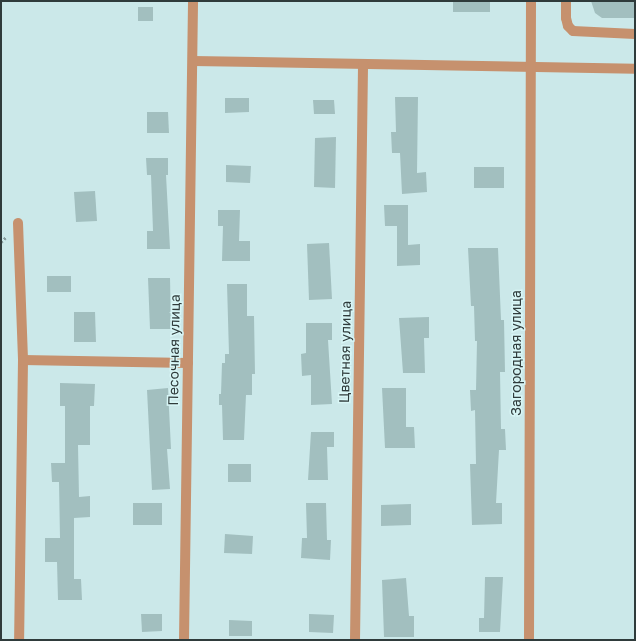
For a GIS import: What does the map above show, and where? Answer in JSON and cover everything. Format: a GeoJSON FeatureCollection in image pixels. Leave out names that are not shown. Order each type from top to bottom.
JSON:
{"type":"FeatureCollection","features":[{"type":"Feature","properties":{"kind":"street","name":"Песочная улица"},"geometry":{"type":"LineString","coordinates":[[184,640],[193,1]]}},
{"type":"Feature","properties":{"kind":"street","name":"Загородная улица"},"geometry":{"type":"LineString","coordinates":[[529,640],[531,1]]}},
{"type":"Feature","properties":{"kind":"street"},"geometry":{"type":"LineString","coordinates":[[566,1],[566,18],[573,31],[635,34]]}},
{"type":"Feature","properties":{"kind":"street"},"geometry":{"type":"LineString","coordinates":[[193,61],[635,69]]}},
{"type":"Feature","properties":{"kind":"street","name":"Цветная улица"},"geometry":{"type":"LineString","coordinates":[[355,640],[363,64]]}},
{"type":"Feature","properties":{"kind":"street"},"geometry":{"type":"LineString","coordinates":[[18,223],[23,360],[19,640]]}},
{"type":"Feature","properties":{"kind":"street"},"geometry":{"type":"LineString","coordinates":[[23,360],[188,363]]}},
{"type":"Feature","properties":{"kind":"building"},"geometry":{"type":"Polygon","coordinates":[[[453,1],[490,1],[490,12],[453,12],[453,1]]]}},
{"type":"Feature","properties":{"kind":"building"},"geometry":{"type":"Polygon","coordinates":[[[591,1],[635,1],[635,18],[602,18],[595,13],[591,1]]]}},
{"type":"Feature","properties":{"kind":"building"},"geometry":{"type":"Polygon","coordinates":[[[138,7],[153,7],[153,21],[138,21],[138,7]]]}},
{"type":"Feature","properties":{"kind":"building"},"geometry":{"type":"Polygon","coordinates":[[[395,97],[418,97],[417,173],[426,172],[427,192],[402,194],[400,153],[392,153],[391,132],[396,132],[395,97]]]}},
{"type":"Feature","properties":{"kind":"building"},"geometry":{"type":"Polygon","coordinates":[[[225,98],[249,98],[249,112],[225,113],[225,98]]]}},
{"type":"Feature","properties":{"kind":"building"},"geometry":{"type":"Polygon","coordinates":[[[313,100],[334,100],[335,114],[314,114],[313,100]]]}},
{"type":"Feature","properties":{"kind":"building"},"geometry":{"type":"Polygon","coordinates":[[[147,112],[168,112],[169,133],[147,133],[147,112]]]}},
{"type":"Feature","properties":{"kind":"building"},"geometry":{"type":"Polygon","coordinates":[[[336,137],[335,188],[314,187],[315,138],[336,137]]]}},
{"type":"Feature","properties":{"kind":"building"},"geometry":{"type":"Polygon","coordinates":[[[146,158],[168,158],[168,175],[166,175],[170,249],[147,249],[147,231],[153,231],[151,175],[147,175],[146,158]]]}},
{"type":"Feature","properties":{"kind":"building"},"geometry":{"type":"Polygon","coordinates":[[[226,165],[251,166],[250,183],[226,182],[226,165]]]}},
{"type":"Feature","properties":{"kind":"building"},"geometry":{"type":"Polygon","coordinates":[[[474,167],[504,167],[504,188],[474,188],[474,167]]]}},
{"type":"Feature","properties":{"kind":"building"},"geometry":{"type":"Polygon","coordinates":[[[95,191],[97,221],[76,222],[74,192],[95,191]]]}},
{"type":"Feature","properties":{"kind":"building"},"geometry":{"type":"Polygon","coordinates":[[[384,205],[408,205],[408,245],[420,244],[420,265],[397,266],[397,226],[385,226],[384,205]]]}},
{"type":"Feature","properties":{"kind":"building"},"geometry":{"type":"Polygon","coordinates":[[[218,210],[240,210],[239,241],[250,241],[250,261],[222,261],[223,226],[218,226],[218,210]]]}},
{"type":"Feature","properties":{"kind":"building"},"geometry":{"type":"Polygon","coordinates":[[[329,243],[332,299],[309,300],[307,244],[329,243]]]}},
{"type":"Feature","properties":{"kind":"building"},"geometry":{"type":"Polygon","coordinates":[[[468,248],[498,248],[501,320],[504,320],[505,372],[500,372],[501,429],[505,429],[506,450],[499,450],[496,503],[502,503],[502,524],[472,525],[470,464],[476,464],[475,410],[471,411],[470,390],[476,390],[477,341],[475,341],[474,306],[471,306],[468,248]]]}},
{"type":"Feature","properties":{"kind":"building"},"geometry":{"type":"Polygon","coordinates":[[[47,276],[71,276],[71,292],[47,292],[47,276]]]}},
{"type":"Feature","properties":{"kind":"building"},"geometry":{"type":"Polygon","coordinates":[[[148,278],[170,278],[171,329],[150,329],[148,278]]]}},
{"type":"Feature","properties":{"kind":"building"},"geometry":{"type":"Polygon","coordinates":[[[227,284],[247,284],[247,316],[254,316],[255,374],[252,374],[252,395],[246,395],[244,440],[223,440],[222,405],[219,405],[219,394],[221,394],[222,363],[225,363],[225,354],[229,354],[227,284]]]}},
{"type":"Feature","properties":{"kind":"building"},"geometry":{"type":"Polygon","coordinates":[[[74,312],[95,312],[96,342],[74,342],[74,312]]]}},
{"type":"Feature","properties":{"kind":"building"},"geometry":{"type":"Polygon","coordinates":[[[429,317],[429,338],[424,338],[425,373],[403,373],[399,318],[429,317]]]}},
{"type":"Feature","properties":{"kind":"building"},"geometry":{"type":"Polygon","coordinates":[[[306,323],[332,323],[332,340],[328,340],[332,404],[311,405],[311,375],[302,376],[301,354],[306,353],[306,323]]]}},
{"type":"Feature","properties":{"kind":"building"},"geometry":{"type":"Polygon","coordinates":[[[60,383],[95,384],[94,406],[90,406],[90,445],[78,445],[79,497],[90,496],[90,517],[74,518],[74,579],[81,579],[82,600],[58,600],[57,562],[45,562],[45,538],[60,538],[59,482],[52,482],[51,463],[65,463],[65,406],[60,406],[60,383]]]}},
{"type":"Feature","properties":{"kind":"building"},"geometry":{"type":"Polygon","coordinates":[[[168,388],[171,449],[167,449],[170,489],[152,490],[147,390],[168,388]]]}},
{"type":"Feature","properties":{"kind":"building"},"geometry":{"type":"Polygon","coordinates":[[[382,388],[406,388],[406,427],[414,427],[415,448],[385,448],[382,388]]]}},
{"type":"Feature","properties":{"kind":"building"},"geometry":{"type":"Polygon","coordinates":[[[311,432],[334,432],[334,447],[327,447],[328,480],[308,480],[311,432]]]}},
{"type":"Feature","properties":{"kind":"building"},"geometry":{"type":"Polygon","coordinates":[[[228,464],[251,464],[251,482],[228,482],[228,464]]]}},
{"type":"Feature","properties":{"kind":"building"},"geometry":{"type":"Polygon","coordinates":[[[133,503],[162,503],[162,525],[133,525],[133,503]]]}},
{"type":"Feature","properties":{"kind":"building"},"geometry":{"type":"Polygon","coordinates":[[[306,503],[326,503],[327,540],[331,540],[330,560],[301,558],[302,538],[307,538],[306,503]]]}},
{"type":"Feature","properties":{"kind":"building"},"geometry":{"type":"Polygon","coordinates":[[[411,504],[411,525],[381,526],[381,505],[411,504]]]}},
{"type":"Feature","properties":{"kind":"building"},"geometry":{"type":"Polygon","coordinates":[[[225,534],[253,536],[252,554],[224,553],[225,534]]]}},
{"type":"Feature","properties":{"kind":"building"},"geometry":{"type":"Polygon","coordinates":[[[485,577],[503,577],[500,632],[479,632],[479,618],[484,618],[485,577]]]}},
{"type":"Feature","properties":{"kind":"building"},"geometry":{"type":"Polygon","coordinates":[[[406,578],[409,616],[414,616],[414,637],[384,637],[382,580],[406,578]]]}},
{"type":"Feature","properties":{"kind":"building"},"geometry":{"type":"Polygon","coordinates":[[[141,614],[162,614],[162,631],[142,632],[141,614]]]}},
{"type":"Feature","properties":{"kind":"building"},"geometry":{"type":"Polygon","coordinates":[[[309,614],[334,615],[333,633],[309,632],[309,614]]]}},
{"type":"Feature","properties":{"kind":"building"},"geometry":{"type":"Polygon","coordinates":[[[229,620],[252,621],[252,636],[229,636],[229,620]]]}}]}
